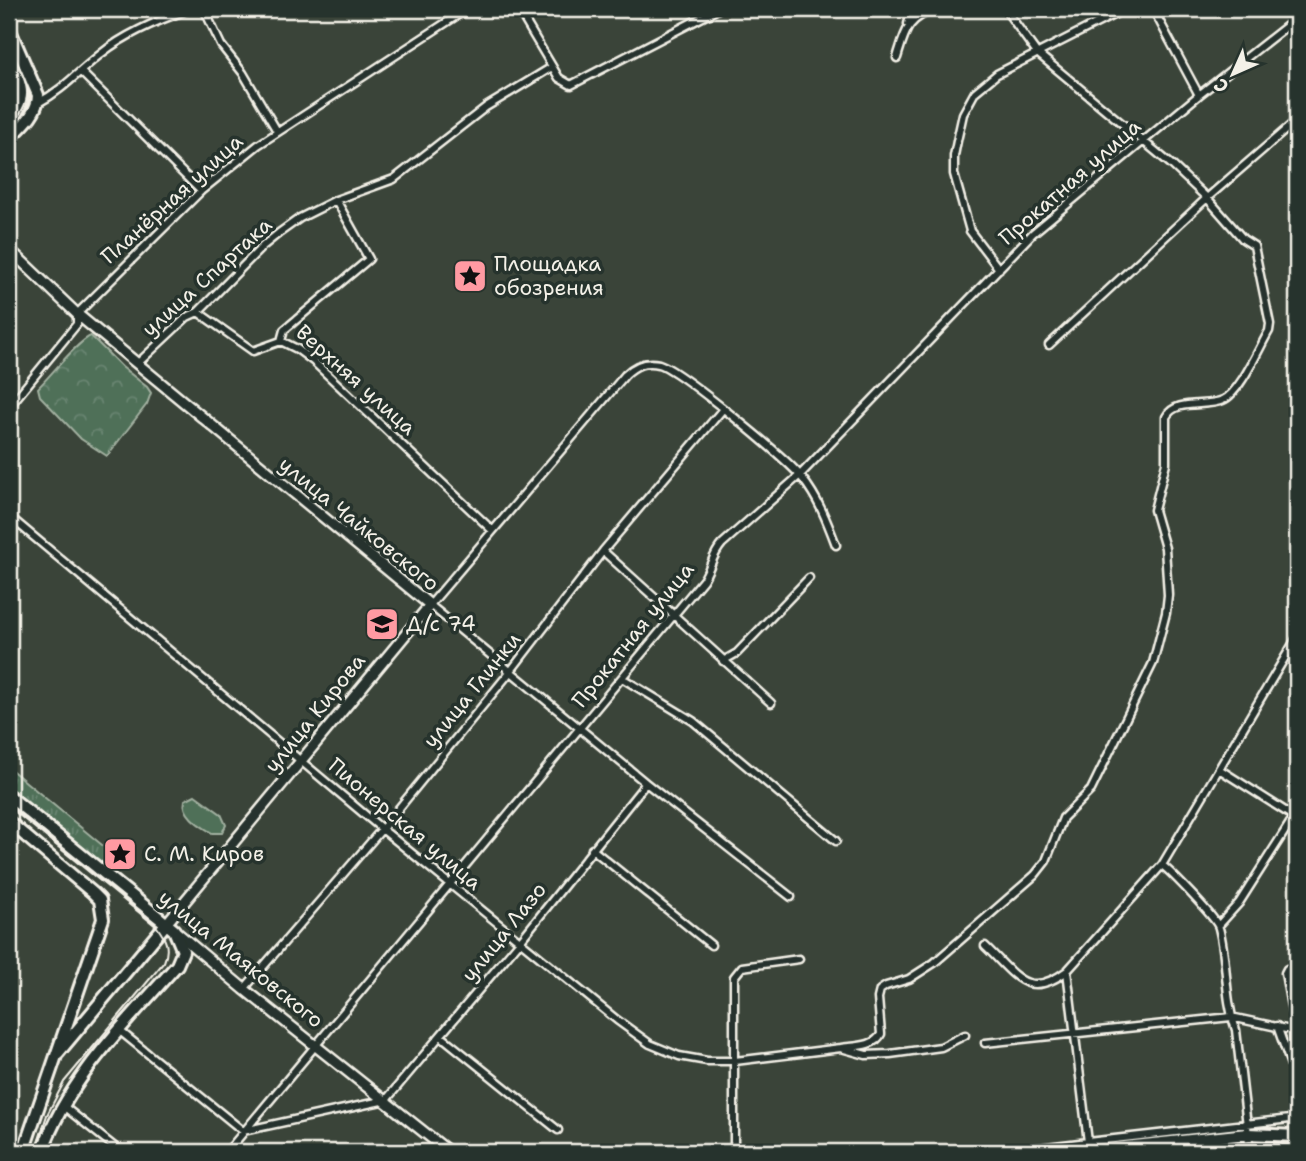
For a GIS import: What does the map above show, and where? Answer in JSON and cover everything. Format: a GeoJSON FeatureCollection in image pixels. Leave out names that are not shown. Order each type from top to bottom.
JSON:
{"type":"FeatureCollection","features":[{"type":"Feature","properties":{"kind":"main road"},"geometry":{"type":"LineString","coordinates":[[9,28],[35,85],[38,103],[27,121],[9,139]]}},
{"type":"Feature","properties":{"kind":"main road"},"geometry":{"type":"LineString","coordinates":[[9,59],[22,88],[21,107],[9,123]]}},
{"type":"Feature","properties":{"kind":"main road","name":"улица Чайковского"},"geometry":{"type":"LineString","coordinates":[[9,249],[77,314],[430,605]]}},
{"type":"Feature","properties":{"kind":"main road","name":"улица Кирова"},"geometry":{"type":"LineString","coordinates":[[170,927],[301,760],[430,605]]}},
{"type":"Feature","properties":{"kind":"main road","name":"улица Маяковского"},"geometry":{"type":"LineString","coordinates":[[9,796],[244,989],[449,1152]]}},
{"type":"Feature","properties":{"kind":"main road"},"geometry":{"type":"LineString","coordinates":[[9,822],[93,893],[102,907],[103,919],[23,1152]]}},
{"type":"Feature","properties":{"kind":"main road"},"geometry":{"type":"LineString","coordinates":[[42,1152],[62,1105],[76,1082],[181,958],[181,943],[170,927],[54,1058]]}},
{"type":"Feature","properties":{"kind":"main road"},"geometry":{"type":"LineString","coordinates":[[1078,1152],[1087,1147],[1247,1130],[1297,1136]]}},
{"type":"Feature","properties":{"kind":"main road"},"geometry":{"type":"LineString","coordinates":[[1251,1152],[1272,1152]]}},
{"type":"Feature","properties":{"kind":"street"},"geometry":{"type":"LineString","coordinates":[[38,103],[53,95],[105,51],[132,34],[190,9]]}},
{"type":"Feature","properties":{"kind":"street"},"geometry":{"type":"LineString","coordinates":[[204,9],[221,46],[243,73],[277,131]]}},
{"type":"Feature","properties":{"kind":"street","name":"Планёрная улица"},"geometry":{"type":"LineString","coordinates":[[9,407],[77,324],[77,314],[110,278],[201,191],[277,131],[467,9]]}},
{"type":"Feature","properties":{"kind":"street"},"geometry":{"type":"LineString","coordinates":[[518,9],[559,78],[566,84],[576,85],[718,9]]}},
{"type":"Feature","properties":{"kind":"street"},"geometry":{"type":"LineString","coordinates":[[897,58],[912,9]]}},
{"type":"Feature","properties":{"kind":"street"},"geometry":{"type":"LineString","coordinates":[[906,29],[915,18],[936,9]]}},
{"type":"Feature","properties":{"kind":"street"},"geometry":{"type":"LineString","coordinates":[[841,1048],[879,1040],[881,1034],[878,998],[883,987],[909,979],[934,963],[1041,869],[1063,818],[1091,790],[1153,663],[1166,613],[1166,548],[1154,510],[1167,463],[1166,417],[1174,408],[1217,402],[1232,394],[1269,331],[1270,324],[1254,246],[1227,222],[1207,198],[1143,141],[1036,52],[1004,9]]}},
{"type":"Feature","properties":{"kind":"street"},"geometry":{"type":"LineString","coordinates":[[999,269],[970,231],[954,174],[954,156],[963,114],[975,92],[997,74],[1125,9]]}},
{"type":"Feature","properties":{"kind":"street"},"geometry":{"type":"LineString","coordinates":[[1153,9],[1199,95]]}},
{"type":"Feature","properties":{"kind":"street","name":"Прокатная улица"},"geometry":{"type":"LineString","coordinates":[[227,1152],[707,575],[713,556],[722,544],[800,475],[1033,233],[1199,95],[1297,18]]}},
{"type":"Feature","properties":{"kind":"street","name":"улица Спартака"},"geometry":{"type":"LineString","coordinates":[[137,364],[187,317],[198,312],[263,246],[300,218],[336,200],[394,178],[486,107],[552,66]]}},
{"type":"Feature","properties":{"kind":"street"},"geometry":{"type":"LineString","coordinates":[[81,72],[201,191]]}},
{"type":"Feature","properties":{"kind":"street"},"geometry":{"type":"LineString","coordinates":[[1049,345],[1207,198],[1297,120]]}},
{"type":"Feature","properties":{"kind":"street","name":"Верхняя улица"},"geometry":{"type":"LineString","coordinates":[[336,200],[369,259],[284,330],[281,341],[313,362],[492,530]]}},
{"type":"Feature","properties":{"kind":"street"},"geometry":{"type":"LineString","coordinates":[[198,312],[253,351],[281,341]]}},
{"type":"Feature","properties":{"kind":"street","name":"улица Кирова"},"geometry":{"type":"LineString","coordinates":[[430,605],[632,368],[649,363],[666,367],[723,409]]}},
{"type":"Feature","properties":{"kind":"street"},"geometry":{"type":"LineString","coordinates":[[723,409],[800,475],[822,509],[836,545]]}},
{"type":"Feature","properties":{"kind":"street","name":"улица Глинки"},"geometry":{"type":"LineString","coordinates":[[244,989],[382,829],[510,672],[603,551],[723,409]]}},
{"type":"Feature","properties":{"kind":"street","name":"Пионерская улица"},"geometry":{"type":"LineString","coordinates":[[9,516],[382,829],[650,1044],[679,1056],[707,1061],[841,1048]]}},
{"type":"Feature","properties":{"kind":"street"},"geometry":{"type":"LineString","coordinates":[[603,551],[771,703]]}},
{"type":"Feature","properties":{"kind":"street"},"geometry":{"type":"LineString","coordinates":[[723,661],[737,653],[809,578]]}},
{"type":"Feature","properties":{"kind":"street","name":"улица Чайковского"},"geometry":{"type":"LineString","coordinates":[[430,605],[646,783],[791,897]]}},
{"type":"Feature","properties":{"kind":"street"},"geometry":{"type":"LineString","coordinates":[[985,946],[1021,981],[1032,986],[1055,980],[1067,971],[1162,865],[1297,637]]}},
{"type":"Feature","properties":{"kind":"street"},"geometry":{"type":"LineString","coordinates":[[622,678],[693,721],[836,841]]}},
{"type":"Feature","properties":{"kind":"street"},"geometry":{"type":"LineString","coordinates":[[1219,769],[1296,816],[1239,903],[1219,925]]}},
{"type":"Feature","properties":{"kind":"street","name":"улица Лазо"},"geometry":{"type":"LineString","coordinates":[[386,1100],[520,942],[646,783]]}},
{"type":"Feature","properties":{"kind":"street"},"geometry":{"type":"LineString","coordinates":[[592,849],[711,945]]}},
{"type":"Feature","properties":{"kind":"street"},"geometry":{"type":"LineString","coordinates":[[1162,865],[1177,877],[1219,925],[1231,1017],[1236,1030],[1251,1152]]}},
{"type":"Feature","properties":{"kind":"street"},"geometry":{"type":"LineString","coordinates":[[734,1152],[736,972],[742,967],[799,959]]}},
{"type":"Feature","properties":{"kind":"street"},"geometry":{"type":"LineString","coordinates":[[985,1042],[1075,1035],[1231,1017],[1296,1028],[1286,971],[1297,965]]}},
{"type":"Feature","properties":{"kind":"street"},"geometry":{"type":"LineString","coordinates":[[1005,1152],[1087,1147],[1067,971]]}},
{"type":"Feature","properties":{"kind":"street"},"geometry":{"type":"LineString","coordinates":[[1277,1026],[1297,1082]]}},
{"type":"Feature","properties":{"kind":"street"},"geometry":{"type":"LineString","coordinates":[[120,1031],[243,1131],[386,1100]]}},
{"type":"Feature","properties":{"kind":"street"},"geometry":{"type":"LineString","coordinates":[[841,1048],[866,1055],[890,1054],[941,1047],[965,1035]]}},
{"type":"Feature","properties":{"kind":"street"},"geometry":{"type":"LineString","coordinates":[[441,1036],[558,1130]]}},
{"type":"Feature","properties":{"kind":"street"},"geometry":{"type":"LineString","coordinates":[[62,1105],[121,1152]]}},
{"type":"Feature","properties":{"kind":"street"},"geometry":{"type":"LineString","coordinates":[[1247,1130],[1297,1115]]}},
{"type":"Feature","properties":{"kind":"green space"},"geometry":{"type":"Polygon","coordinates":[[[91,336],[151,393],[147,404],[107,456],[81,439],[40,396],[38,388],[72,351],[91,336]]]}},
{"type":"Feature","properties":{"kind":"green space"},"geometry":{"type":"Polygon","coordinates":[[[9,768],[113,854],[100,869],[9,793],[9,768]]]}},
{"type":"Feature","properties":{"kind":"green space"},"geometry":{"type":"Polygon","coordinates":[[[195,795],[221,814],[226,825],[222,833],[212,833],[189,815],[185,800],[195,795]]]}},
{"type":"Feature","properties":{"kind":"tram line"},"geometry":{"type":"LineString","coordinates":[[9,46],[27,88],[24,106],[9,127]]}},
{"type":"Feature","properties":{"kind":"tram line"},"geometry":{"type":"LineString","coordinates":[[9,807],[157,927],[167,948],[164,962],[64,1082],[47,1115],[35,1152]]}},
{"type":"Feature","properties":{"kind":"tram line"},"geometry":{"type":"LineString","coordinates":[[1142,1152],[1250,1142],[1297,1145]]}},
{"type":"Feature","properties":{"kind":"place","name":"Площадка обозрения"},"geometry":{"type":"Point","coordinates":[470,276]}},
{"type":"Feature","properties":{"kind":"place","name":"Д/с 74"},"geometry":{"type":"Point","coordinates":[382,624]}},
{"type":"Feature","properties":{"kind":"place","name":"С. М. Киров"},"geometry":{"type":"Point","coordinates":[120,854]}}]}
